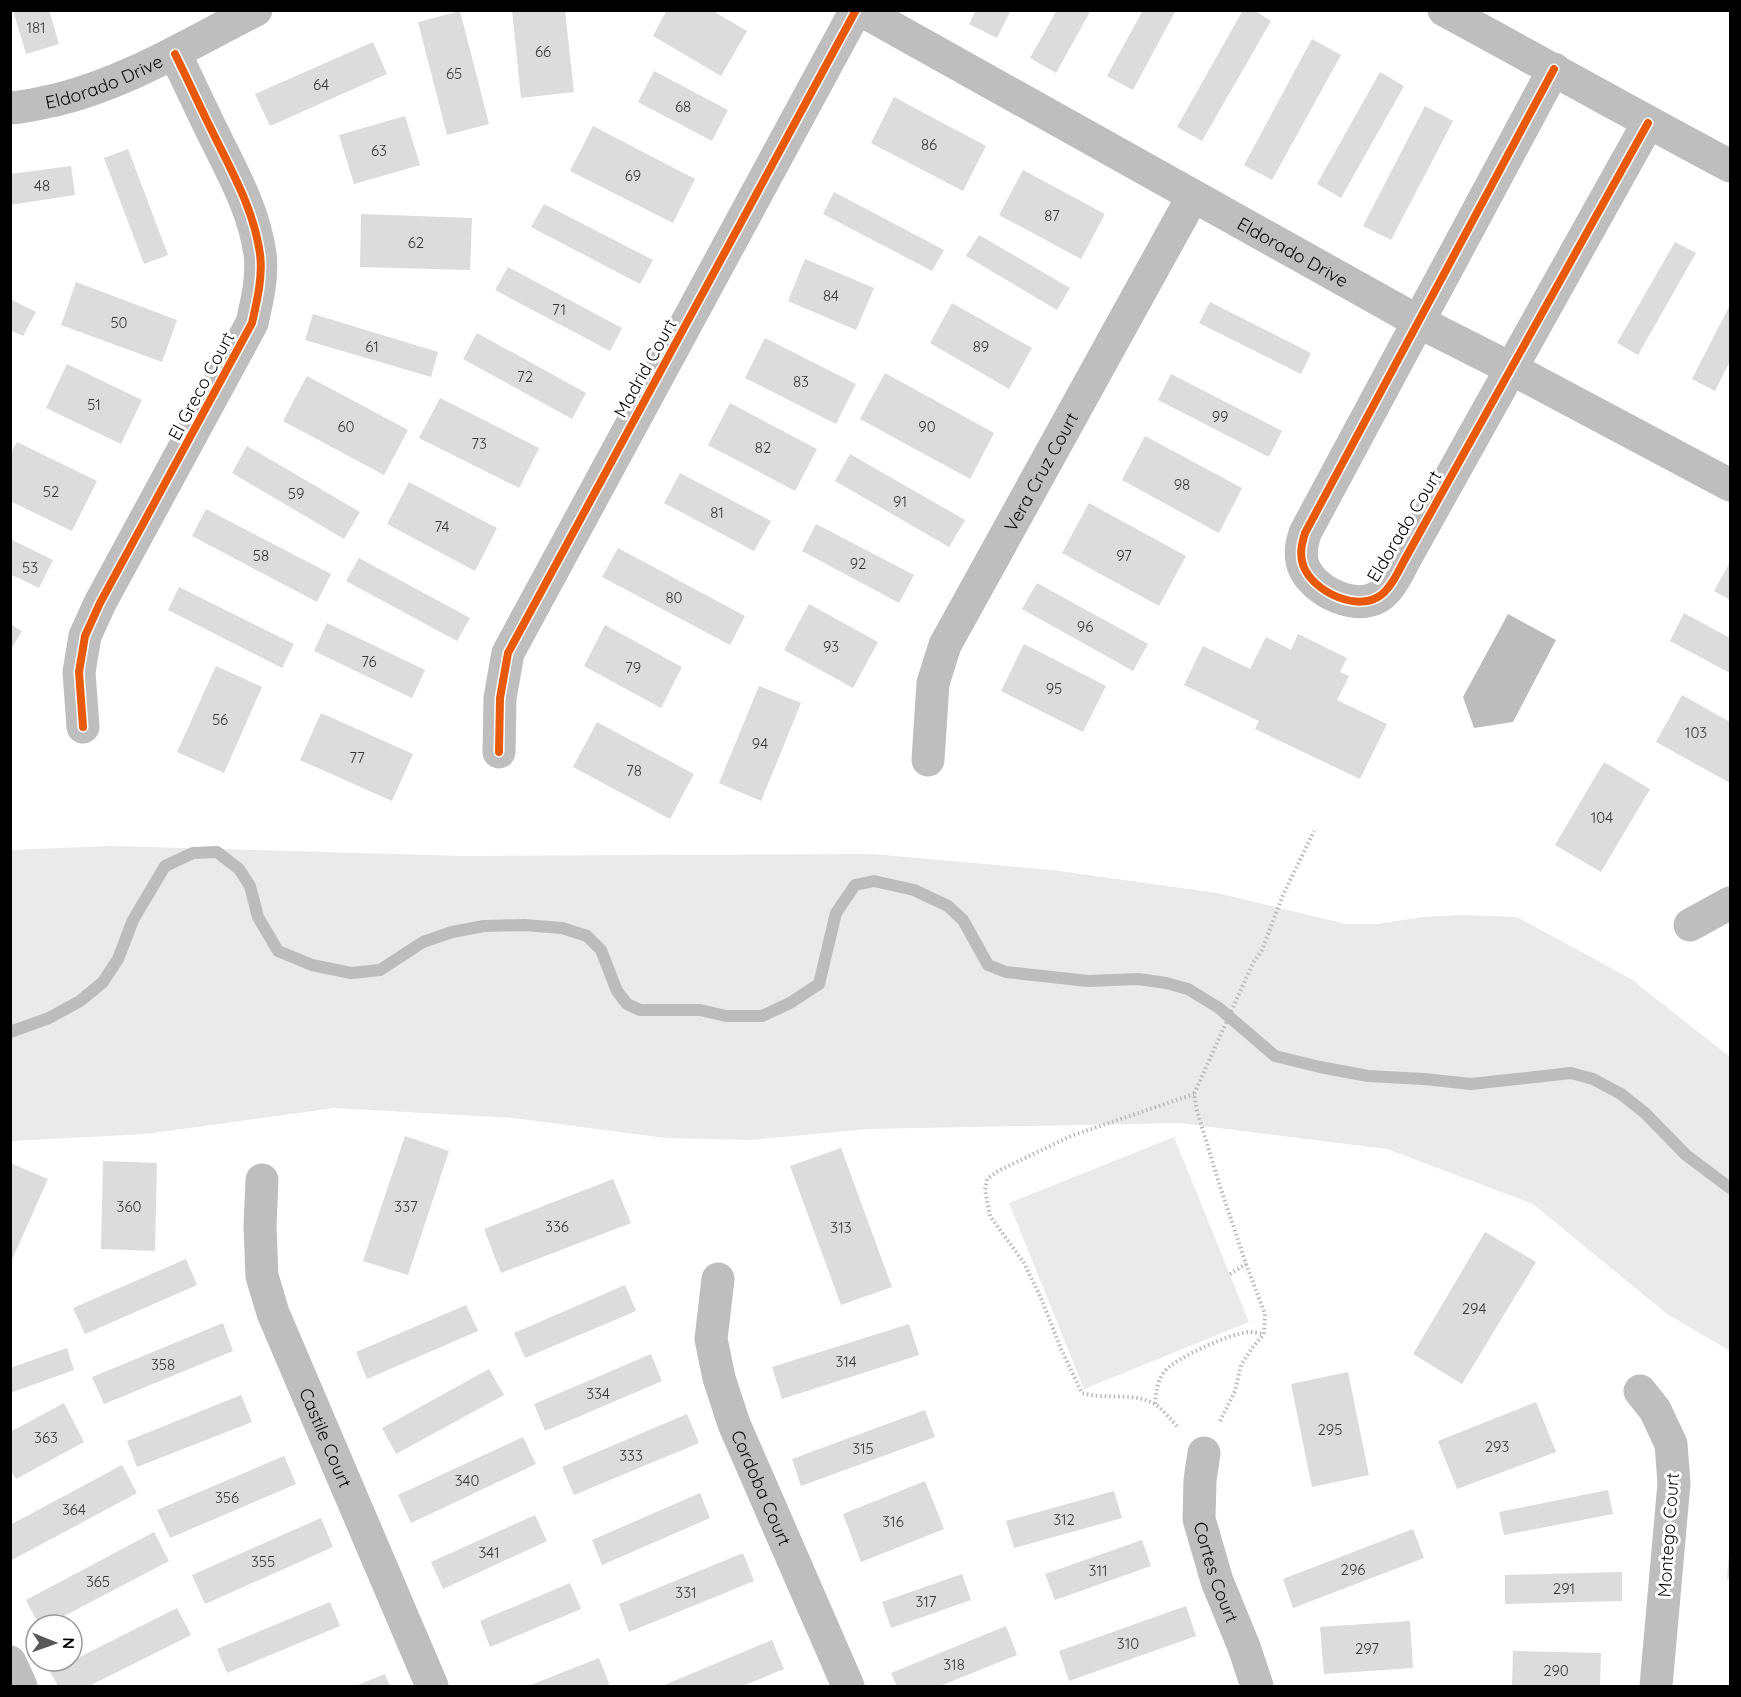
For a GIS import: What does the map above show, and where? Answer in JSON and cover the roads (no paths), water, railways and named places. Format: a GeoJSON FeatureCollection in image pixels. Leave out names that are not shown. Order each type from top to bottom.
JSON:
{"type":"FeatureCollection","features":[{"type":"Feature","properties":{"kind":"street","name":"Eldorado Drive"},"geometry":{"type":"LineString","coordinates":[[10,108],[77,95],[127,76],[176,54],[256,10]]}},
{"type":"Feature","properties":{"kind":"street","name":"Eldorado Drive"},"geometry":{"type":"LineString","coordinates":[[858,10],[1419,322],[1731,485]]}},
{"type":"Feature","properties":{"kind":"street","name":"Madrid Court"},"geometry":{"type":"LineString","coordinates":[[499,752],[500,698],[508,653],[858,10]]}},
{"type":"Feature","properties":{"kind":"street"},"geometry":{"type":"LineString","coordinates":[[1444,10],[1648,123],[1731,166]]}},
{"type":"Feature","properties":{"kind":"street","name":"El Greco Court"},"geometry":{"type":"LineString","coordinates":[[83,727],[79,672],[85,636],[100,603],[252,323],[259,287],[261,256],[253,221],[237,179],[212,132],[176,54]]}},
{"type":"Feature","properties":{"kind":"street","name":"Eldorado Court"},"geometry":{"type":"LineString","coordinates":[[1554,69],[1305,533],[1301,546],[1302,562],[1309,577],[1317,586],[1346,600],[1360,602],[1377,598],[1389,586],[1648,123]]}},
{"type":"Feature","properties":{"kind":"street","name":"Vera Cruz Court"},"geometry":{"type":"LineString","coordinates":[[928,760],[933,683],[945,645],[1193,196]]}},
{"type":"Feature","properties":{"kind":"street"},"geometry":{"type":"LineString","coordinates":[[1690,925],[1731,903]]}},
{"type":"Feature","properties":{"kind":"street","name":"Castile Court"},"geometry":{"type":"LineString","coordinates":[[262,1180],[260,1226],[262,1276],[273,1313],[432,1686]]}},
{"type":"Feature","properties":{"kind":"street","name":"Cordoba Court"},"geometry":{"type":"LineString","coordinates":[[718,1279],[711,1339],[718,1378],[734,1424],[848,1686]]}},
{"type":"Feature","properties":{"kind":"street","name":"Montego Court"},"geometry":{"type":"LineString","coordinates":[[1640,1391],[1655,1410],[1671,1444],[1674,1483],[1656,1686]]}},
{"type":"Feature","properties":{"kind":"street","name":"Cortes Court"},"geometry":{"type":"LineString","coordinates":[[1204,1453],[1200,1480],[1199,1519],[1216,1581],[1244,1647],[1257,1686]]}},
{"type":"Feature","properties":{"kind":"street"},"geometry":{"type":"LineString","coordinates":[[10,1662],[21,1686]]}},
{"type":"Feature","properties":{"kind":"waterway"},"geometry":{"type":"LineString","coordinates":[[10,1032],[49,1018],[80,1001],[103,982],[118,959],[133,920],[165,866],[193,853],[217,852],[239,869],[250,886],[258,917],[278,951],[312,965],[351,973],[380,970],[423,942],[452,932],[484,926],[524,925],[562,928],[587,936],[601,950],[617,991],[627,1004],[640,1010],[700,1010],[726,1016],[762,1016],[790,1003],[819,984],[836,913],[855,885],[874,881],[914,890],[948,906],[963,920],[988,965],[1006,972],[1088,981],[1138,979],[1188,989],[1219,1008],[1275,1056],[1368,1076],[1471,1084],[1571,1073],[1593,1079],[1621,1094],[1645,1113],[1686,1155],[1730,1188]]}}]}
